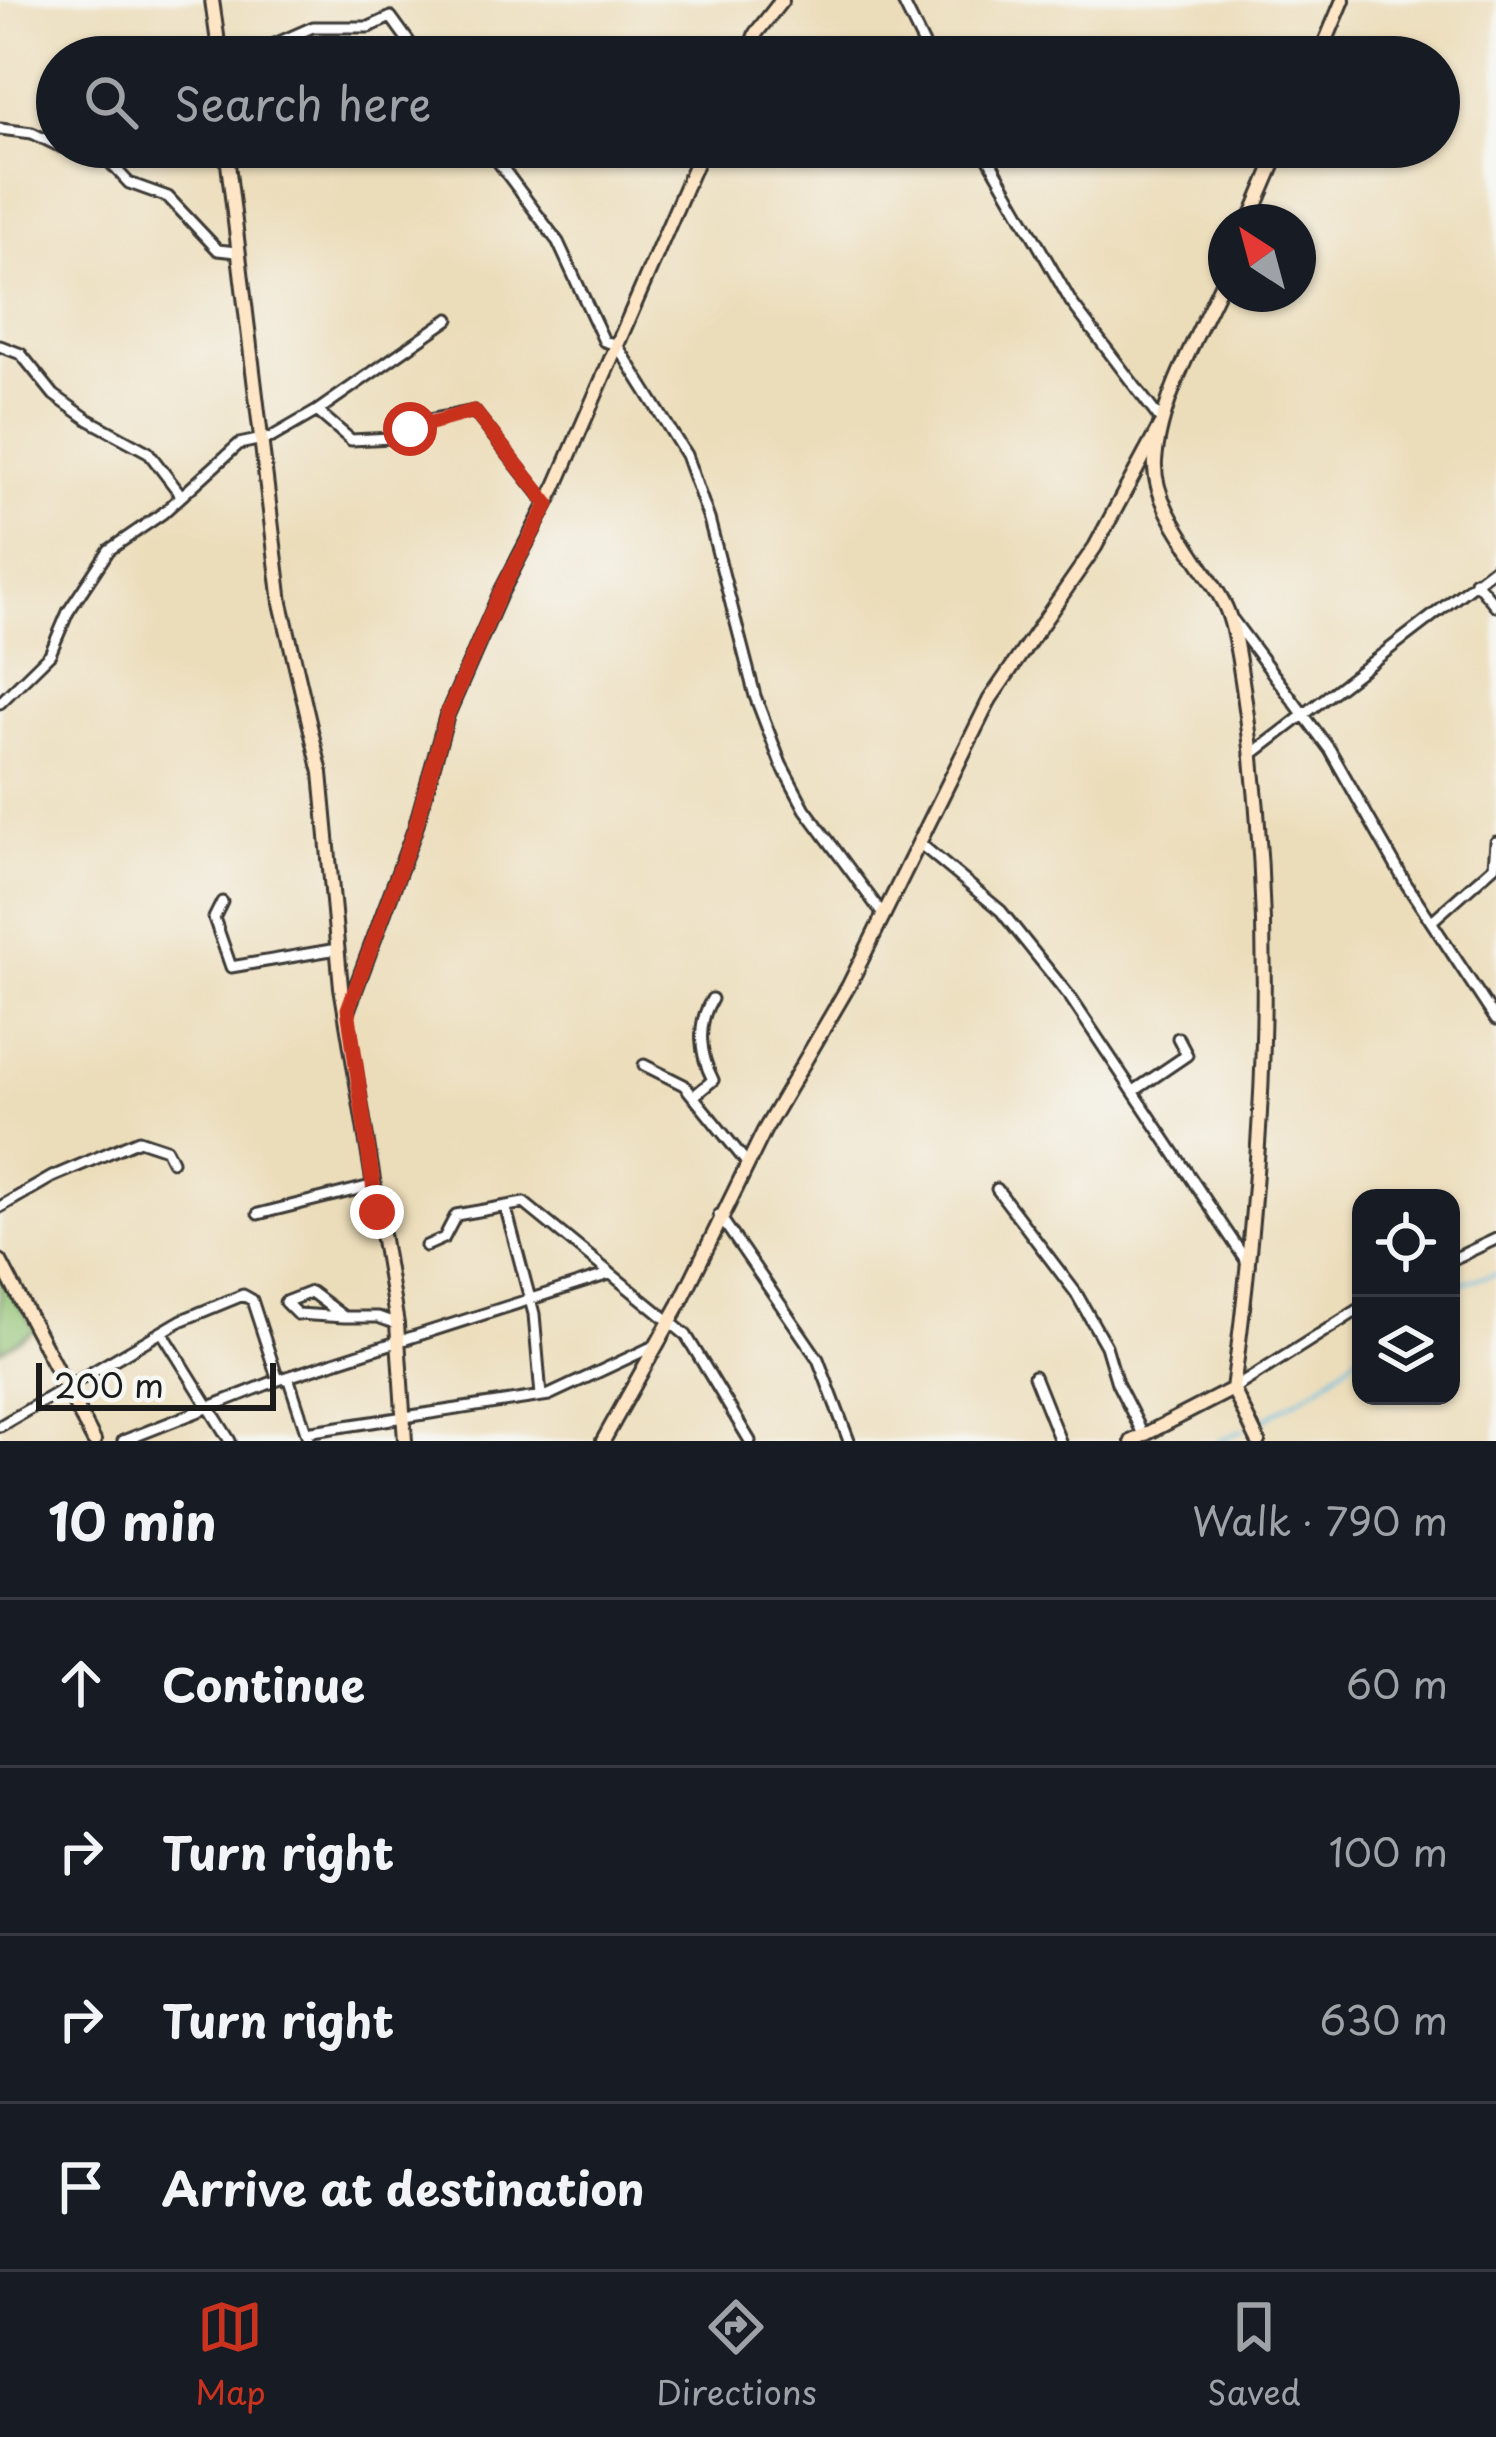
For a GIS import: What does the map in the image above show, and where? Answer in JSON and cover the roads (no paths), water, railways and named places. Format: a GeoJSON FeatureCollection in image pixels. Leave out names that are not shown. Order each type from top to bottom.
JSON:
{"type":"FeatureCollection","features":[{"type":"Feature","properties":{"kind":"street"},"geometry":{"type":"LineString","coordinates":[[212,0],[217,36]]}},
{"type":"Feature","properties":{"kind":"street"},"geometry":{"type":"LineString","coordinates":[[755,36],[782,0]]}},
{"type":"Feature","properties":{"kind":"street"},"geometry":{"type":"LineString","coordinates":[[902,0],[920,36]]}},
{"type":"Feature","properties":{"kind":"street"},"geometry":{"type":"LineString","coordinates":[[1327,36],[1343,0]]}},
{"type":"Feature","properties":{"kind":"street"},"geometry":{"type":"LineString","coordinates":[[292,36],[313,27],[369,27],[391,17],[406,36]]}},
{"type":"Feature","properties":{"kind":"street"},"geometry":{"type":"LineString","coordinates":[[0,129],[36,135]]}},
{"type":"Feature","properties":{"kind":"street"},"geometry":{"type":"LineString","coordinates":[[116,168],[134,186],[173,200],[218,250],[236,252]]}},
{"type":"Feature","properties":{"kind":"street"},"geometry":{"type":"LineString","coordinates":[[228,168],[281,603],[319,753],[337,949],[397,1324],[405,1441]]}},
{"type":"Feature","properties":{"kind":"street"},"geometry":{"type":"LineString","coordinates":[[503,168],[558,242],[604,341],[617,345],[686,455],[710,519],[755,696],[781,764],[805,809],[884,916]]}},
{"type":"Feature","properties":{"kind":"street"},"geometry":{"type":"LineString","coordinates":[[348,1009],[415,829],[447,715],[500,593],[548,504],[694,168]]}},
{"type":"Feature","properties":{"kind":"street"},"geometry":{"type":"LineString","coordinates":[[994,168],[1071,302],[1161,424],[1155,469],[1159,487],[1229,615],[1290,690],[1330,750],[1496,1020]]}},
{"type":"Feature","properties":{"kind":"street"},"geometry":{"type":"LineString","coordinates":[[1257,204],[1272,168]]}},
{"type":"Feature","properties":{"kind":"street"},"geometry":{"type":"LineString","coordinates":[[603,1441],[719,1215],[884,916],[997,688],[1095,547],[1161,424],[1210,312]]}},
{"type":"Feature","properties":{"kind":"street"},"geometry":{"type":"LineString","coordinates":[[0,704],[50,654],[68,611],[106,552],[181,496],[239,443],[252,437],[264,439],[317,411],[448,320]]}},
{"type":"Feature","properties":{"kind":"street"},"geometry":{"type":"LineString","coordinates":[[0,346],[21,354],[49,390],[73,408],[118,440],[148,452],[181,496]]}},
{"type":"Feature","properties":{"kind":"street"},"geometry":{"type":"LineString","coordinates":[[317,411],[351,440],[392,438],[424,421],[474,411],[548,504]]}},
{"type":"Feature","properties":{"kind":"street"},"geometry":{"type":"LineString","coordinates":[[1250,756],[1496,567]]}},
{"type":"Feature","properties":{"kind":"street"},"geometry":{"type":"LineString","coordinates":[[1475,581],[1496,606]]}},
{"type":"Feature","properties":{"kind":"street"},"geometry":{"type":"LineString","coordinates":[[1229,615],[1250,756],[1268,962],[1261,1166],[1233,1389],[1258,1441]]}},
{"type":"Feature","properties":{"kind":"street"},"geometry":{"type":"LineString","coordinates":[[918,842],[1000,911],[1079,1010],[1249,1265]]}},
{"type":"Feature","properties":{"kind":"street"},"geometry":{"type":"LineString","coordinates":[[1432,920],[1494,866],[1496,842]]}},
{"type":"Feature","properties":{"kind":"street"},"geometry":{"type":"LineString","coordinates":[[222,902],[214,918],[231,967],[337,949]]}},
{"type":"Feature","properties":{"kind":"street"},"geometry":{"type":"LineString","coordinates":[[694,1096],[713,1080],[701,1059],[703,1019],[712,999]]}},
{"type":"Feature","properties":{"kind":"street"},"geometry":{"type":"LineString","coordinates":[[1134,1090],[1187,1055],[1178,1038]]}},
{"type":"Feature","properties":{"kind":"street"},"geometry":{"type":"LineString","coordinates":[[644,1065],[674,1077],[694,1096],[747,1163]]}},
{"type":"Feature","properties":{"kind":"street"},"geometry":{"type":"LineString","coordinates":[[0,1207],[52,1177],[140,1141],[166,1149],[172,1161]]}},
{"type":"Feature","properties":{"kind":"street"},"geometry":{"type":"LineString","coordinates":[[258,1214],[375,1185]]}},
{"type":"Feature","properties":{"kind":"street"},"geometry":{"type":"LineString","coordinates":[[997,1189],[1076,1293],[1106,1346],[1138,1439],[1233,1389],[1352,1314]]}},
{"type":"Feature","properties":{"kind":"street"},"geometry":{"type":"LineString","coordinates":[[426,1246],[444,1238],[456,1215],[506,1209],[520,1202],[528,1206],[697,1349],[751,1441]]}},
{"type":"Feature","properties":{"kind":"street"},"geometry":{"type":"LineString","coordinates":[[506,1209],[530,1299],[541,1396]]}},
{"type":"Feature","properties":{"kind":"street"},"geometry":{"type":"LineString","coordinates":[[719,1215],[802,1332],[829,1383],[849,1441]]}},
{"type":"Feature","properties":{"kind":"street"},"geometry":{"type":"LineString","coordinates":[[1460,1256],[1496,1239]]}},
{"type":"Feature","properties":{"kind":"street"},"geometry":{"type":"LineString","coordinates":[[0,1262],[94,1441]]}},
{"type":"Feature","properties":{"kind":"street"},"geometry":{"type":"LineString","coordinates":[[123,1441],[284,1378],[609,1274]]}},
{"type":"Feature","properties":{"kind":"street"},"geometry":{"type":"LineString","coordinates":[[344,1317],[318,1293],[297,1293],[285,1302],[297,1314],[344,1317],[378,1317],[397,1324]]}},
{"type":"Feature","properties":{"kind":"street"},"geometry":{"type":"LineString","coordinates":[[0,1426],[208,1307],[249,1296],[308,1436],[404,1414],[541,1396],[656,1345]]}},
{"type":"Feature","properties":{"kind":"street"},"geometry":{"type":"LineString","coordinates":[[162,1332],[230,1441]]}},
{"type":"Feature","properties":{"kind":"street"},"geometry":{"type":"LineString","coordinates":[[1034,1376],[1060,1441]]}},
{"type":"Feature","properties":{"kind":"waterway"},"geometry":{"type":"LineString","coordinates":[[1460,1283],[1496,1274]]}},
{"type":"Feature","properties":{"kind":"waterway"},"geometry":{"type":"LineString","coordinates":[[1258,1423],[1320,1386],[1352,1359]]}},
{"type":"Feature","properties":{"kind":"waterway"},"geometry":{"type":"LineString","coordinates":[[1218,1441],[1243,1430]]}}]}
